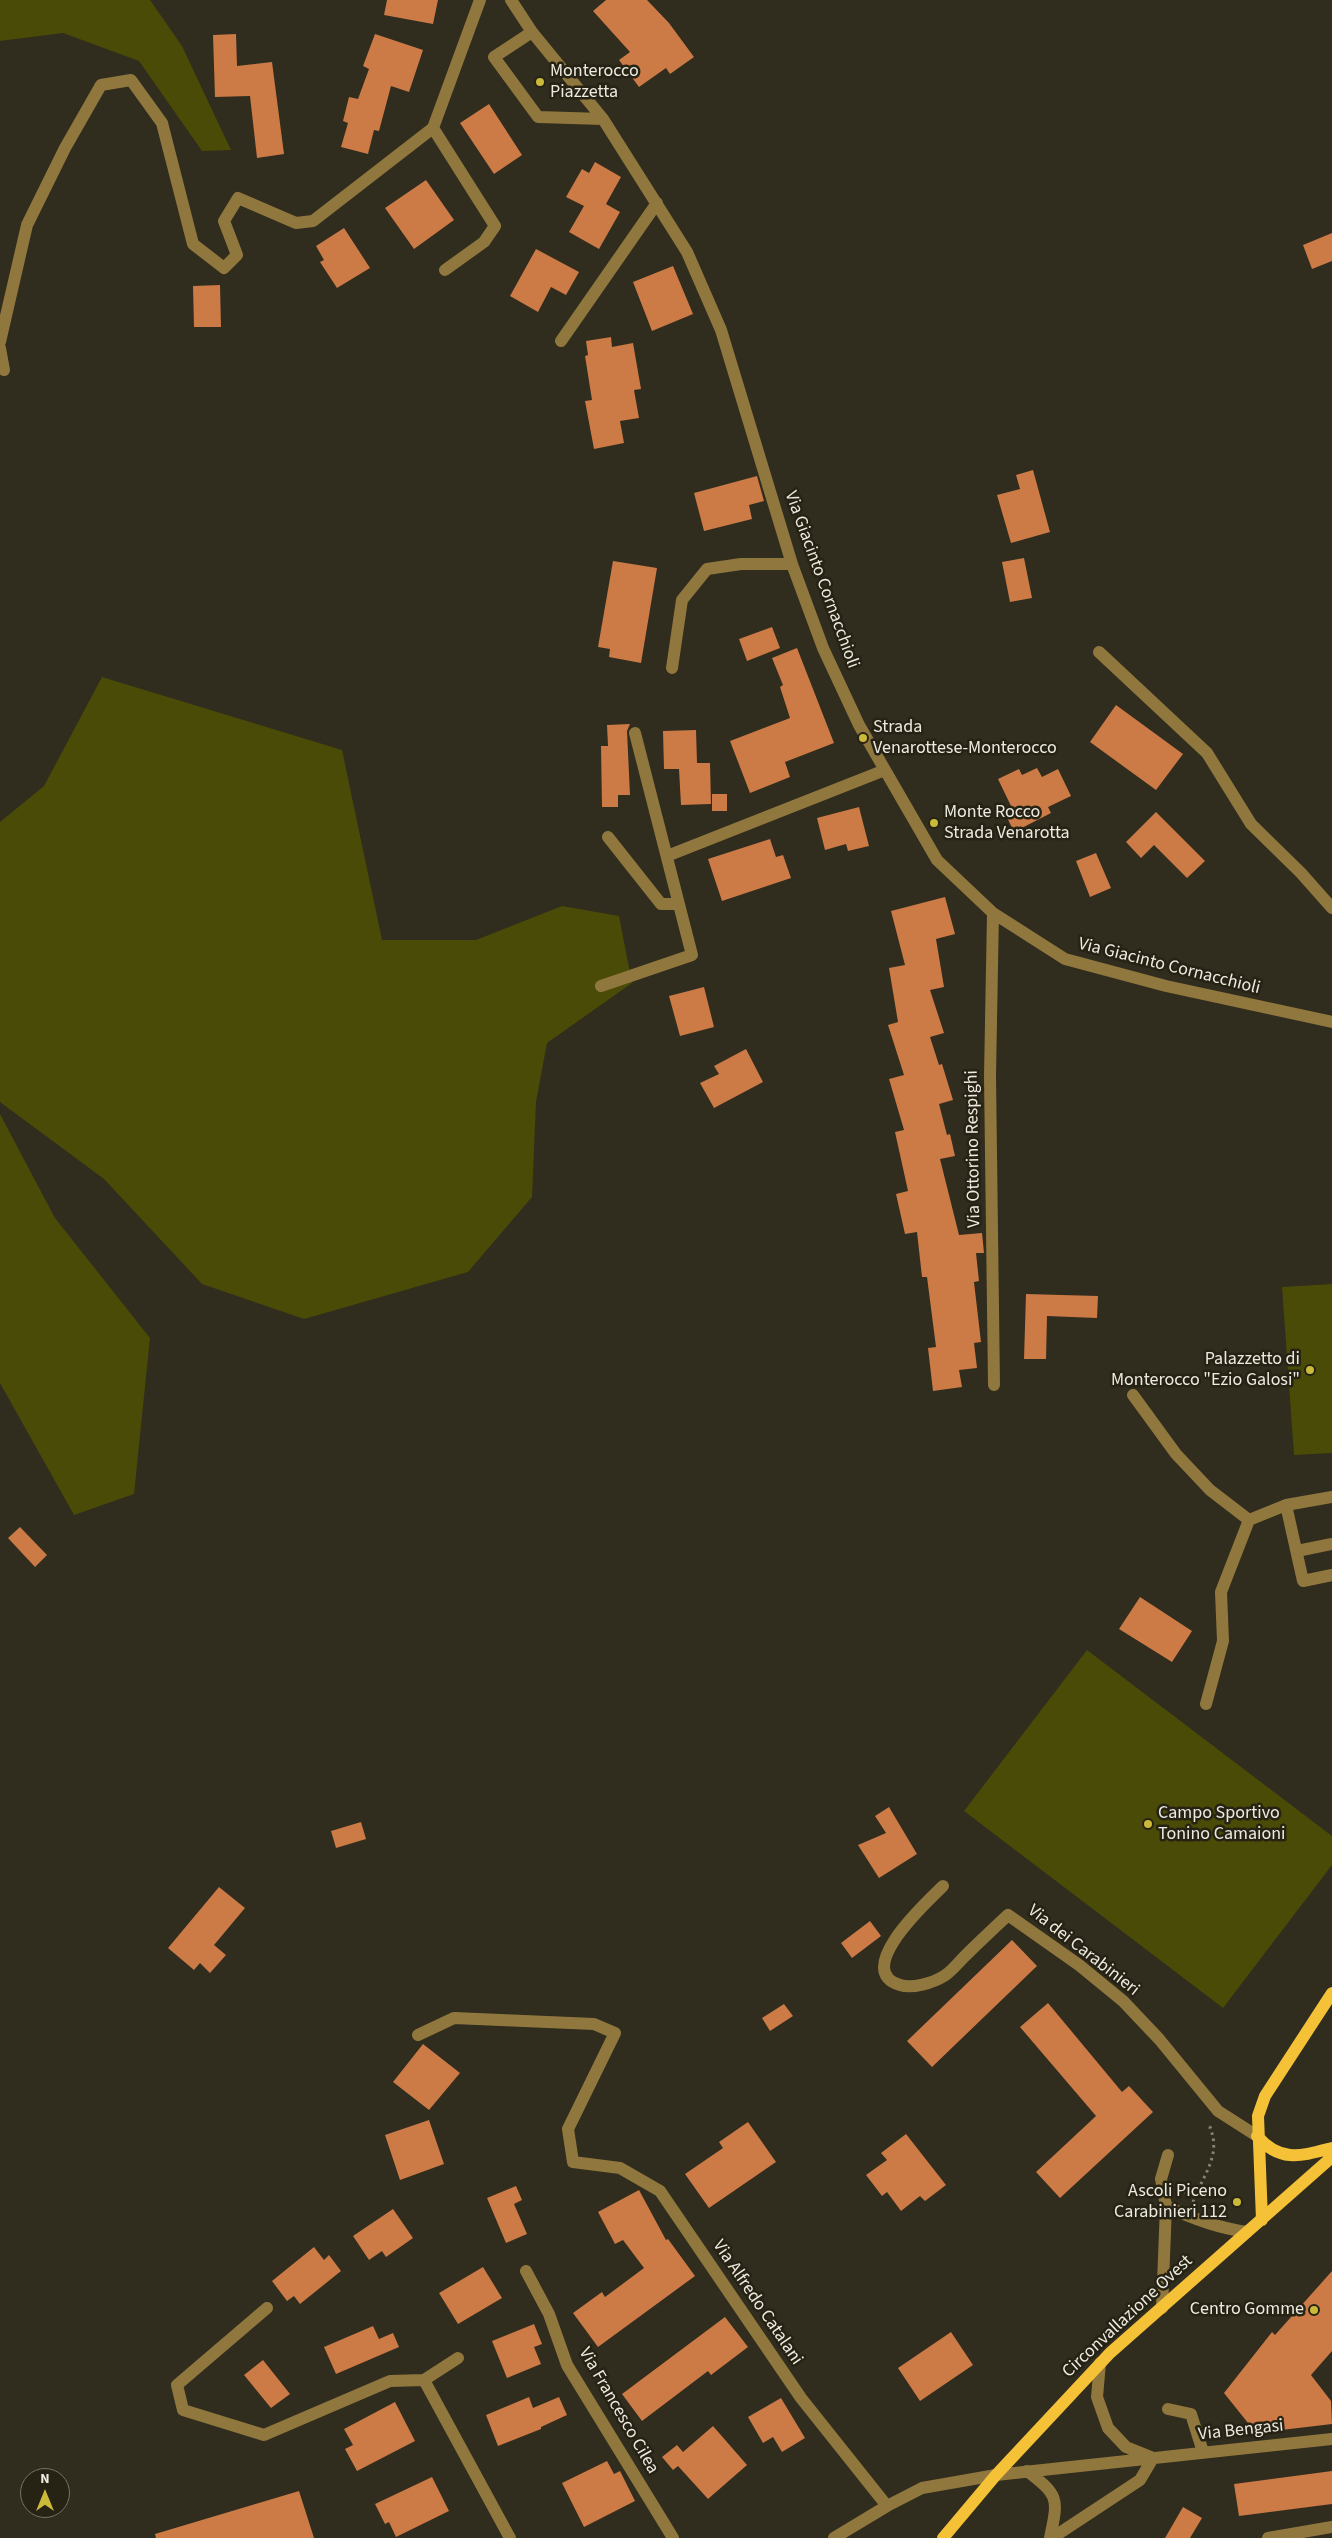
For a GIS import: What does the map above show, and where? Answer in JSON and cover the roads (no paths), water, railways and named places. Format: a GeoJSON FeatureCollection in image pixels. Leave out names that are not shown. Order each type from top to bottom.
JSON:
{"type":"FeatureCollection","features":[{"type":"Feature","properties":{"kind":"main road"},"geometry":{"type":"LineString","coordinates":[[1262,2220],[1261,2162],[1257,2136],[1258,2116],[1265,2096],[1332,1993]]}},
{"type":"Feature","properties":{"kind":"main road"},"geometry":{"type":"LineString","coordinates":[[1257,2136],[1267,2148],[1285,2155],[1308,2154],[1332,2148]]}},
{"type":"Feature","properties":{"kind":"main road","name":"Circonvallazione Ovest"},"geometry":{"type":"LineString","coordinates":[[942,2538],[996,2475],[1100,2363],[1332,2157]]}},
{"type":"Feature","properties":{"kind":"street"},"geometry":{"type":"LineString","coordinates":[[0,342],[27,225],[65,148],[100,85],[131,80],[162,123],[193,244],[224,268],[237,255],[224,221],[238,198],[296,223],[314,221],[433,128],[480,0]]}},
{"type":"Feature","properties":{"kind":"street","name":"Via Giacinto Cornacchioli"},"geometry":{"type":"LineString","coordinates":[[510,0],[532,32],[603,119],[687,252],[721,330],[792,564],[823,648],[859,725],[937,860],[994,913],[1065,959],[1176,988],[1332,1022]]}},
{"type":"Feature","properties":{"kind":"street"},"geometry":{"type":"LineString","coordinates":[[532,32],[494,57],[538,117],[603,119]]}},
{"type":"Feature","properties":{"kind":"street"},"geometry":{"type":"LineString","coordinates":[[433,128],[495,226],[484,242],[445,270]]}},
{"type":"Feature","properties":{"kind":"street"},"geometry":{"type":"LineString","coordinates":[[561,341],[657,203]]}},
{"type":"Feature","properties":{"kind":"street"},"geometry":{"type":"LineString","coordinates":[[0,348],[4,370]]}},
{"type":"Feature","properties":{"kind":"street"},"geometry":{"type":"LineString","coordinates":[[672,668],[682,600],[707,569],[741,564],[792,564]]}},
{"type":"Feature","properties":{"kind":"street"},"geometry":{"type":"LineString","coordinates":[[1099,652],[1207,753],[1251,824],[1301,873],[1332,908]]}},
{"type":"Feature","properties":{"kind":"street"},"geometry":{"type":"LineString","coordinates":[[600,986],[692,955],[635,733]]}},
{"type":"Feature","properties":{"kind":"street"},"geometry":{"type":"LineString","coordinates":[[668,856],[885,770]]}},
{"type":"Feature","properties":{"kind":"street"},"geometry":{"type":"LineString","coordinates":[[608,837],[661,904],[679,904]]}},
{"type":"Feature","properties":{"kind":"street","name":"Via Ottorino Respighi"},"geometry":{"type":"LineString","coordinates":[[994,913],[990,1076],[994,1385]]}},
{"type":"Feature","properties":{"kind":"street"},"geometry":{"type":"LineString","coordinates":[[1133,1395],[1176,1454],[1210,1490],[1249,1520]]}},
{"type":"Feature","properties":{"kind":"street"},"geometry":{"type":"LineString","coordinates":[[1206,1704],[1223,1641],[1220,1592],[1249,1520],[1286,1506],[1332,1497]]}},
{"type":"Feature","properties":{"kind":"street"},"geometry":{"type":"LineString","coordinates":[[1286,1506],[1303,1582],[1332,1575]]}},
{"type":"Feature","properties":{"kind":"street"},"geometry":{"type":"LineString","coordinates":[[1297,1551],[1332,1544]]}},
{"type":"Feature","properties":{"kind":"street","name":"Via dei Carabinieri"},"geometry":{"type":"LineString","coordinates":[[943,1886],[905,1924],[885,1959],[884,1971],[891,1980],[900,1985],[919,1985],[944,1976],[1008,1914],[1079,1965],[1123,2001],[1159,2039],[1218,2111],[1257,2136]]}},
{"type":"Feature","properties":{"kind":"street","name":"Via Alfredo Catalani"},"geometry":{"type":"LineString","coordinates":[[418,2035],[454,2018],[594,2024],[615,2033],[568,2129],[573,2162],[620,2168],[660,2191],[801,2398],[887,2506]]}},
{"type":"Feature","properties":{"kind":"street"},"geometry":{"type":"LineString","coordinates":[[1162,2308],[1166,2206],[1161,2179],[1168,2155]]}},
{"type":"Feature","properties":{"kind":"street"},"geometry":{"type":"LineString","coordinates":[[1166,2206],[1188,2217],[1223,2228],[1247,2232]]}},
{"type":"Feature","properties":{"kind":"street","name":"Via Francesco Cilea"},"geometry":{"type":"LineString","coordinates":[[526,2271],[549,2314],[567,2364],[673,2538]]}},
{"type":"Feature","properties":{"kind":"street"},"geometry":{"type":"LineString","coordinates":[[267,2308],[177,2385],[184,2410],[264,2435],[390,2381],[424,2380],[458,2358]]}},
{"type":"Feature","properties":{"kind":"street","name":"Via Bengasi"},"geometry":{"type":"LineString","coordinates":[[1100,2363],[1097,2397],[1108,2428],[1126,2447],[1153,2458]]}},
{"type":"Feature","properties":{"kind":"street"},"geometry":{"type":"LineString","coordinates":[[424,2380],[510,2538]]}},
{"type":"Feature","properties":{"kind":"street"},"geometry":{"type":"LineString","coordinates":[[1168,2409],[1191,2414],[1203,2452]]}},
{"type":"Feature","properties":{"kind":"street","name":"Via Bengasi"},"geometry":{"type":"LineString","coordinates":[[834,2538],[887,2506],[922,2488],[1027,2471],[1332,2439]]}},
{"type":"Feature","properties":{"kind":"street"},"geometry":{"type":"LineString","coordinates":[[1051,2538],[1140,2480],[1153,2458]]}},
{"type":"Feature","properties":{"kind":"street"},"geometry":{"type":"LineString","coordinates":[[1027,2471],[1050,2489],[1056,2508],[1051,2538]]}},
{"type":"Feature","properties":{"kind":"street"},"geometry":{"type":"LineString","coordinates":[[1268,2538],[1307,2535],[1332,2527]]}},
{"type":"Feature","properties":{"kind":"place","name":"Monterocco Piazzetta"},"geometry":{"type":"Point","coordinates":[540,82]}},
{"type":"Feature","properties":{"kind":"place","name":"Strada Venarottese-Monterocco"},"geometry":{"type":"Point","coordinates":[863,738]}},
{"type":"Feature","properties":{"kind":"place","name":"Monte Rocco Strada Venarotta"},"geometry":{"type":"Point","coordinates":[934,823]}},
{"type":"Feature","properties":{"kind":"place","name":"Palazzetto di Monterocco \"Ezio Galosi\""},"geometry":{"type":"Point","coordinates":[1310,1370]}},
{"type":"Feature","properties":{"kind":"place","name":"Campo Sportivo Tonino Camaioni"},"geometry":{"type":"Point","coordinates":[1148,1824]}},
{"type":"Feature","properties":{"kind":"place","name":"Ascoli Piceno Carabinieri 112"},"geometry":{"type":"Point","coordinates":[1237,2202]}},
{"type":"Feature","properties":{"kind":"place","name":"Centro Gomme"},"geometry":{"type":"Point","coordinates":[1314,2310]}}]}
